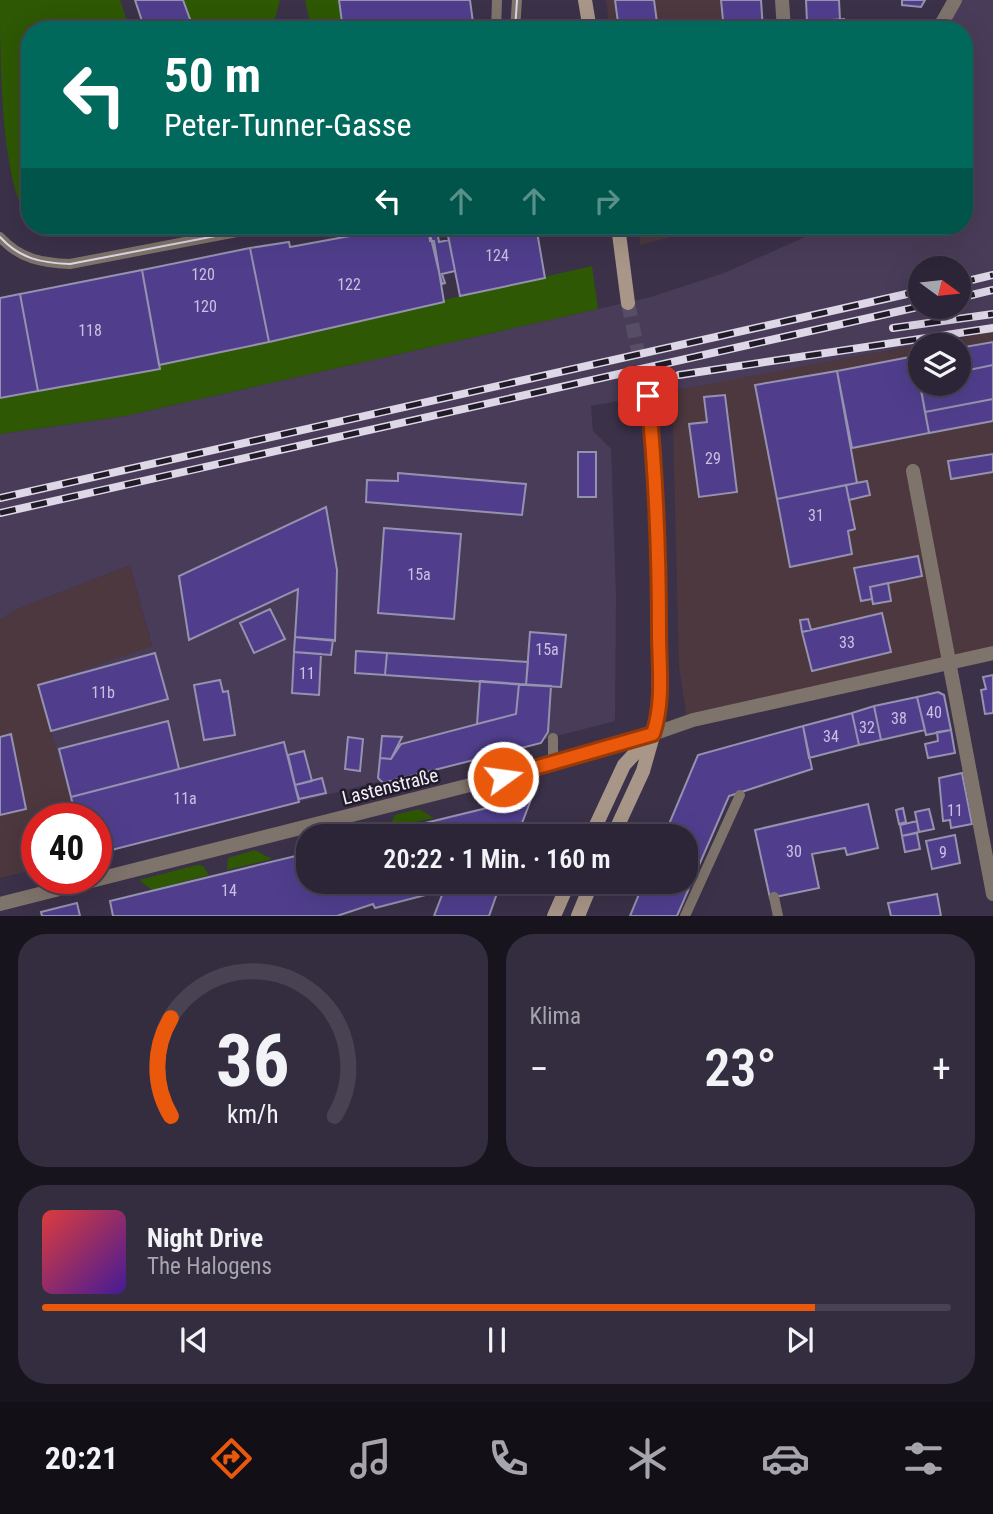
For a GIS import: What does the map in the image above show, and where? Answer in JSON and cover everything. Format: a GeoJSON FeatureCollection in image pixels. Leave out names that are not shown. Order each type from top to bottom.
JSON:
{"type":"FeatureCollection","features":[{"type":"Feature","properties":{"kind":"main road"},"geometry":{"type":"LineString","coordinates":[[585,0],[588,21]]}},
{"type":"Feature","properties":{"kind":"main road"},"geometry":{"type":"LineString","coordinates":[[619,235],[628,303]]}},
{"type":"Feature","properties":{"kind":"main road"},"geometry":{"type":"LineString","coordinates":[[619,824],[643,771],[660,700],[654,457],[648,396]]}},
{"type":"Feature","properties":{"kind":"main road"},"geometry":{"type":"LineString","coordinates":[[597,824],[624,765],[653,734]]}},
{"type":"Feature","properties":{"kind":"main road"},"geometry":{"type":"LineString","coordinates":[[554,915],[564,894]]}},
{"type":"Feature","properties":{"kind":"main road"},"geometry":{"type":"LineString","coordinates":[[578,915],[587,894]]}},
{"type":"Feature","properties":{"kind":"street"},"geometry":{"type":"LineString","coordinates":[[782,0],[783,21]]}},
{"type":"Feature","properties":{"kind":"street"},"geometry":{"type":"LineString","coordinates":[[943,21],[955,0]]}},
{"type":"Feature","properties":{"kind":"street"},"geometry":{"type":"LineString","coordinates":[[914,471],[993,894]]}},
{"type":"Feature","properties":{"kind":"street","name":"Lastenstraße"},"geometry":{"type":"LineString","coordinates":[[0,904],[552,764],[694,720],[993,653]]}},
{"type":"Feature","properties":{"kind":"lane"},"geometry":{"type":"LineString","coordinates":[[496,21],[497,0]]}},
{"type":"Feature","properties":{"kind":"lane"},"geometry":{"type":"LineString","coordinates":[[516,21],[517,0]]}},
{"type":"Feature","properties":{"kind":"lane"},"geometry":{"type":"LineString","coordinates":[[0,237],[24,257],[44,263],[70,264],[221,235]]}},
{"type":"Feature","properties":{"kind":"lane"},"geometry":{"type":"LineString","coordinates":[[552,764],[553,738]]}},
{"type":"Feature","properties":{"kind":"lane"},"geometry":{"type":"LineString","coordinates":[[685,915],[740,794]]}},
{"type":"Feature","properties":{"kind":"lane"},"geometry":{"type":"LineString","coordinates":[[774,897],[778,915]]}},
{"type":"Feature","properties":{"kind":"shaded area"},"geometry":{"type":"Polygon","coordinates":[[[606,0],[761,0],[762,21],[609,21],[606,0]]]}},
{"type":"Feature","properties":{"kind":"shaded area"},"geometry":{"type":"Polygon","coordinates":[[[960,0],[993,0],[993,331],[971,335],[971,333],[908,333],[908,347],[591,406],[593,431],[611,449],[616,594],[615,721],[112,850],[112,803],[71,803],[38,685],[152,646],[130,565],[13,611],[0,620],[0,434],[125,416],[651,297],[724,273],[810,235],[973,235],[973,21],[949,21],[960,0]]]}},
{"type":"Feature","properties":{"kind":"shaded area"},"geometry":{"type":"Polygon","coordinates":[[[639,235],[679,235],[640,245],[639,235]]]}},
{"type":"Feature","properties":{"kind":"shaded area"},"geometry":{"type":"Polygon","coordinates":[[[993,331],[993,659],[688,725],[679,667],[672,389],[908,347],[908,396],[971,396],[971,335],[993,331]]]}},
{"type":"Feature","properties":{"kind":"shaded area"},"geometry":{"type":"Polygon","coordinates":[[[130,565],[152,647],[38,685],[71,803],[21,803],[21,873],[0,878],[0,620],[13,611],[130,565]]]}},
{"type":"Feature","properties":{"kind":"green space"},"geometry":{"type":"Polygon","coordinates":[[[0,0],[120,0],[127,21],[21,21],[21,205],[7,150],[0,0]]]}},
{"type":"Feature","properties":{"kind":"green space"},"geometry":{"type":"Polygon","coordinates":[[[183,0],[280,0],[274,21],[191,21],[183,0]]]}},
{"type":"Feature","properties":{"kind":"green space"},"geometry":{"type":"Polygon","coordinates":[[[305,0],[358,0],[350,21],[309,19],[305,0]]]}},
{"type":"Feature","properties":{"kind":"green space"},"geometry":{"type":"Polygon","coordinates":[[[592,266],[598,309],[125,416],[0,434],[0,398],[159,369],[159,365],[592,266]]]}},
{"type":"Feature","properties":{"kind":"green space"},"geometry":{"type":"Polygon","coordinates":[[[419,809],[434,818],[390,824],[395,815],[419,809]]]}},
{"type":"Feature","properties":{"kind":"green space"},"geometry":{"type":"Polygon","coordinates":[[[255,850],[272,859],[227,870],[228,858],[255,850]]]}},
{"type":"Feature","properties":{"kind":"green space"},"geometry":{"type":"Polygon","coordinates":[[[197,865],[203,866],[209,875],[152,890],[139,880],[197,865]]]}},
{"type":"Feature","properties":{"kind":"building"},"geometry":{"type":"Polygon","coordinates":[[[135,0],[183,0],[191,21],[142,21],[135,0]]]}},
{"type":"Feature","properties":{"kind":"building"},"geometry":{"type":"Polygon","coordinates":[[[339,0],[470,0],[473,21],[342,21],[339,0]]]}},
{"type":"Feature","properties":{"kind":"building"},"geometry":{"type":"Polygon","coordinates":[[[615,0],[654,0],[657,21],[618,21],[615,0]]]}},
{"type":"Feature","properties":{"kind":"building"},"geometry":{"type":"Polygon","coordinates":[[[721,0],[761,0],[762,21],[723,20],[721,0]]]}},
{"type":"Feature","properties":{"kind":"building"},"geometry":{"type":"Polygon","coordinates":[[[806,0],[839,0],[840,20],[807,21],[806,0]]]}},
{"type":"Feature","properties":{"kind":"building"},"geometry":{"type":"Polygon","coordinates":[[[902,0],[925,0],[921,7],[902,5],[902,0]]]}},
{"type":"Feature","properties":{"kind":"building"},"geometry":{"type":"Polygon","coordinates":[[[355,235],[429,235],[430,241],[434,241],[444,302],[269,342],[250,248],[289,242],[290,247],[355,235]]]}},
{"type":"Feature","properties":{"kind":"building"},"geometry":{"type":"Polygon","coordinates":[[[430,235],[438,235],[439,242],[449,240],[455,271],[442,274],[445,283],[442,284],[430,235]]]}},
{"type":"Feature","properties":{"kind":"building"},"geometry":{"type":"Polygon","coordinates":[[[448,235],[538,235],[545,278],[460,296],[448,235]]]}},
{"type":"Feature","properties":{"kind":"building"},"geometry":{"type":"Polygon","coordinates":[[[250,248],[269,342],[159,365],[142,270],[250,248]]]}},
{"type":"Feature","properties":{"kind":"building"},"geometry":{"type":"Polygon","coordinates":[[[142,270],[160,369],[38,391],[20,294],[142,270]]]}},
{"type":"Feature","properties":{"kind":"building"},"geometry":{"type":"Polygon","coordinates":[[[20,294],[38,391],[0,398],[0,298],[20,294]]]}},
{"type":"Feature","properties":{"kind":"building"},"geometry":{"type":"Polygon","coordinates":[[[993,342],[993,365],[971,370],[971,346],[993,342]]]}},
{"type":"Feature","properties":{"kind":"building"},"geometry":{"type":"Polygon","coordinates":[[[908,357],[908,396],[922,396],[929,433],[852,448],[837,371],[908,357]]]}},
{"type":"Feature","properties":{"kind":"building"},"geometry":{"type":"Polygon","coordinates":[[[993,365],[993,399],[925,412],[922,396],[971,396],[971,370],[993,365]]]}},
{"type":"Feature","properties":{"kind":"building"},"geometry":{"type":"Polygon","coordinates":[[[837,371],[857,483],[777,499],[755,385],[837,371]]]}},
{"type":"Feature","properties":{"kind":"building"},"geometry":{"type":"Polygon","coordinates":[[[725,395],[737,492],[699,497],[689,424],[707,422],[704,397],[725,395]]]}},
{"type":"Feature","properties":{"kind":"building"},"geometry":{"type":"Polygon","coordinates":[[[993,399],[993,421],[929,433],[925,412],[993,399]]]}},
{"type":"Feature","properties":{"kind":"building"},"geometry":{"type":"Polygon","coordinates":[[[578,452],[596,452],[596,497],[578,497],[578,452]]]}},
{"type":"Feature","properties":{"kind":"building"},"geometry":{"type":"Polygon","coordinates":[[[993,454],[993,472],[951,479],[948,461],[993,454]]]}},
{"type":"Feature","properties":{"kind":"building"},"geometry":{"type":"Polygon","coordinates":[[[398,473],[526,484],[522,515],[366,502],[367,480],[398,481],[398,473]]]}},
{"type":"Feature","properties":{"kind":"building"},"geometry":{"type":"Polygon","coordinates":[[[867,481],[870,495],[849,500],[846,485],[867,481]]]}},
{"type":"Feature","properties":{"kind":"building"},"geometry":{"type":"Polygon","coordinates":[[[846,485],[855,529],[848,531],[852,554],[790,567],[777,499],[846,485]]]}},
{"type":"Feature","properties":{"kind":"building"},"geometry":{"type":"Polygon","coordinates":[[[326,507],[337,570],[335,641],[295,637],[298,589],[189,640],[179,576],[326,507]]]}},
{"type":"Feature","properties":{"kind":"building"},"geometry":{"type":"Polygon","coordinates":[[[384,528],[461,534],[454,619],[378,613],[384,528]]]}},
{"type":"Feature","properties":{"kind":"building"},"geometry":{"type":"Polygon","coordinates":[[[918,556],[922,576],[870,587],[872,599],[861,601],[854,568],[918,556]]]}},
{"type":"Feature","properties":{"kind":"building"},"geometry":{"type":"Polygon","coordinates":[[[888,583],[891,601],[873,604],[870,587],[888,583]]]}},
{"type":"Feature","properties":{"kind":"building"},"geometry":{"type":"Polygon","coordinates":[[[270,609],[285,639],[254,653],[240,623],[270,609]]]}},
{"type":"Feature","properties":{"kind":"building"},"geometry":{"type":"Polygon","coordinates":[[[882,613],[891,652],[812,671],[802,632],[882,613]]]}},
{"type":"Feature","properties":{"kind":"building"},"geometry":{"type":"Polygon","coordinates":[[[808,619],[811,630],[802,632],[800,620],[808,619]]]}},
{"type":"Feature","properties":{"kind":"building"},"geometry":{"type":"Polygon","coordinates":[[[530,632],[566,635],[561,687],[526,685],[530,632]]]}},
{"type":"Feature","properties":{"kind":"building"},"geometry":{"type":"Polygon","coordinates":[[[295,637],[333,640],[331,655],[294,652],[295,637]]]}},
{"type":"Feature","properties":{"kind":"building"},"geometry":{"type":"Polygon","coordinates":[[[356,651],[387,653],[385,675],[355,673],[356,651]]]}},
{"type":"Feature","properties":{"kind":"building"},"geometry":{"type":"Polygon","coordinates":[[[294,652],[321,654],[319,695],[292,693],[294,652]]]}},
{"type":"Feature","properties":{"kind":"building"},"geometry":{"type":"Polygon","coordinates":[[[155,653],[168,699],[51,731],[38,685],[155,653]]]}},
{"type":"Feature","properties":{"kind":"building"},"geometry":{"type":"Polygon","coordinates":[[[387,653],[528,662],[526,685],[385,675],[387,653]]]}},
{"type":"Feature","properties":{"kind":"building"},"geometry":{"type":"Polygon","coordinates":[[[993,675],[993,713],[985,714],[981,690],[986,689],[983,677],[993,675]]]}},
{"type":"Feature","properties":{"kind":"building"},"geometry":{"type":"Polygon","coordinates":[[[220,680],[223,692],[228,691],[235,735],[204,740],[194,685],[220,680]]]}},
{"type":"Feature","properties":{"kind":"building"},"geometry":{"type":"Polygon","coordinates":[[[480,681],[519,684],[516,714],[477,724],[480,681]]]}},
{"type":"Feature","properties":{"kind":"building"},"geometry":{"type":"Polygon","coordinates":[[[519,684],[551,686],[548,732],[541,743],[383,783],[378,778],[380,758],[391,759],[401,744],[516,714],[519,684]]]}},
{"type":"Feature","properties":{"kind":"building"},"geometry":{"type":"Polygon","coordinates":[[[938,692],[944,695],[951,730],[926,735],[917,697],[938,692]]]}},
{"type":"Feature","properties":{"kind":"building"},"geometry":{"type":"Polygon","coordinates":[[[917,697],[925,730],[881,740],[874,706],[917,697]]]}},
{"type":"Feature","properties":{"kind":"building"},"geometry":{"type":"Polygon","coordinates":[[[874,706],[881,740],[859,745],[852,713],[874,706]]]}},
{"type":"Feature","properties":{"kind":"building"},"geometry":{"type":"Polygon","coordinates":[[[852,713],[859,745],[809,758],[803,726],[852,713]]]}},
{"type":"Feature","properties":{"kind":"building"},"geometry":{"type":"Polygon","coordinates":[[[168,721],[179,769],[71,797],[59,749],[168,721]]]}},
{"type":"Feature","properties":{"kind":"building"},"geometry":{"type":"Polygon","coordinates":[[[803,726],[812,769],[729,796],[698,868],[698,824],[669,824],[698,755],[803,726]]]}},
{"type":"Feature","properties":{"kind":"building"},"geometry":{"type":"Polygon","coordinates":[[[951,730],[955,753],[928,758],[925,744],[938,741],[937,732],[951,730]]]}},
{"type":"Feature","properties":{"kind":"building"},"geometry":{"type":"Polygon","coordinates":[[[11,734],[25,803],[21,803],[21,810],[0,815],[0,737],[11,734]]]}},
{"type":"Feature","properties":{"kind":"building"},"geometry":{"type":"Polygon","coordinates":[[[382,736],[402,737],[391,759],[380,758],[382,736]]]}},
{"type":"Feature","properties":{"kind":"building"},"geometry":{"type":"Polygon","coordinates":[[[348,737],[363,739],[360,771],[345,769],[348,737]]]}},
{"type":"Feature","properties":{"kind":"building"},"geometry":{"type":"Polygon","coordinates":[[[284,742],[299,802],[112,850],[112,803],[72,803],[71,797],[284,742]]]}},
{"type":"Feature","properties":{"kind":"building"},"geometry":{"type":"Polygon","coordinates":[[[304,751],[312,781],[295,785],[288,755],[304,751]]]}},
{"type":"Feature","properties":{"kind":"building"},"geometry":{"type":"Polygon","coordinates":[[[962,773],[972,824],[951,828],[950,820],[943,821],[939,778],[962,773]]]}},
{"type":"Feature","properties":{"kind":"building"},"geometry":{"type":"Polygon","coordinates":[[[322,778],[326,793],[299,799],[295,785],[322,778]]]}},
{"type":"Feature","properties":{"kind":"building"},"geometry":{"type":"Polygon","coordinates":[[[532,797],[522,824],[421,824],[532,797]]]}},
{"type":"Feature","properties":{"kind":"building"},"geometry":{"type":"Polygon","coordinates":[[[868,804],[878,848],[847,855],[845,848],[812,854],[819,888],[770,898],[755,830],[868,804]]]}},
{"type":"Feature","properties":{"kind":"building"},"geometry":{"type":"Polygon","coordinates":[[[903,808],[906,822],[899,824],[896,810],[903,808]]]}},
{"type":"Feature","properties":{"kind":"building"},"geometry":{"type":"Polygon","coordinates":[[[929,809],[934,829],[919,832],[915,812],[929,809]]]}},
{"type":"Feature","properties":{"kind":"building"},"geometry":{"type":"Polygon","coordinates":[[[917,821],[919,832],[902,836],[900,825],[917,821]]]}},
{"type":"Feature","properties":{"kind":"building"},"geometry":{"type":"Polygon","coordinates":[[[917,833],[920,849],[905,852],[902,836],[917,833]]]}},
{"type":"Feature","properties":{"kind":"building"},"geometry":{"type":"Polygon","coordinates":[[[955,835],[960,863],[932,869],[926,841],[955,835]]]}},
{"type":"Feature","properties":{"kind":"building"},"geometry":{"type":"Polygon","coordinates":[[[296,856],[296,894],[429,894],[375,908],[373,904],[337,916],[113,916],[110,901],[296,856]]]}},
{"type":"Feature","properties":{"kind":"building"},"geometry":{"type":"Polygon","coordinates":[[[497,894],[489,916],[434,916],[442,895],[497,894]]]}},
{"type":"Feature","properties":{"kind":"building"},"geometry":{"type":"Polygon","coordinates":[[[639,894],[687,894],[677,916],[630,916],[639,894]]]}},
{"type":"Feature","properties":{"kind":"building"},"geometry":{"type":"Polygon","coordinates":[[[937,894],[941,916],[891,916],[888,903],[937,894]]]}},
{"type":"Feature","properties":{"kind":"building"},"geometry":{"type":"Polygon","coordinates":[[[77,903],[80,916],[42,916],[41,912],[77,903]]]}},
{"type":"Feature","properties":{"kind":"tunnel"},"geometry":{"type":"LineString","coordinates":[[628,303],[647,396]]}},
{"type":"Feature","properties":{"kind":"tram line"},"geometry":{"type":"LineString","coordinates":[[516,21],[517,0]]}},
{"type":"Feature","properties":{"kind":"tram line"},"geometry":{"type":"LineString","coordinates":[[0,237],[24,255],[70,264],[221,235]]}},
{"type":"Feature","properties":{"kind":"railway"},"geometry":{"type":"LineString","coordinates":[[971,280],[993,275]]}},
{"type":"Feature","properties":{"kind":"railway"},"geometry":{"type":"LineString","coordinates":[[971,295],[993,290]]}},
{"type":"Feature","properties":{"kind":"railway"},"geometry":{"type":"LineString","coordinates":[[0,498],[908,294]]}},
{"type":"Feature","properties":{"kind":"railway"},"geometry":{"type":"LineString","coordinates":[[0,513],[908,309]]}},
{"type":"Feature","properties":{"kind":"railway"},"geometry":{"type":"LineString","coordinates":[[893,328],[993,314]]}},
{"type":"Feature","properties":{"kind":"railway"},"geometry":{"type":"LineString","coordinates":[[679,375],[993,328]]}},
{"type":"Feature","properties":{"kind":"route"},"geometry":{"type":"LineString","coordinates":[[503,777],[653,734],[660,700],[659,624],[654,457],[648,396]]}}]}
